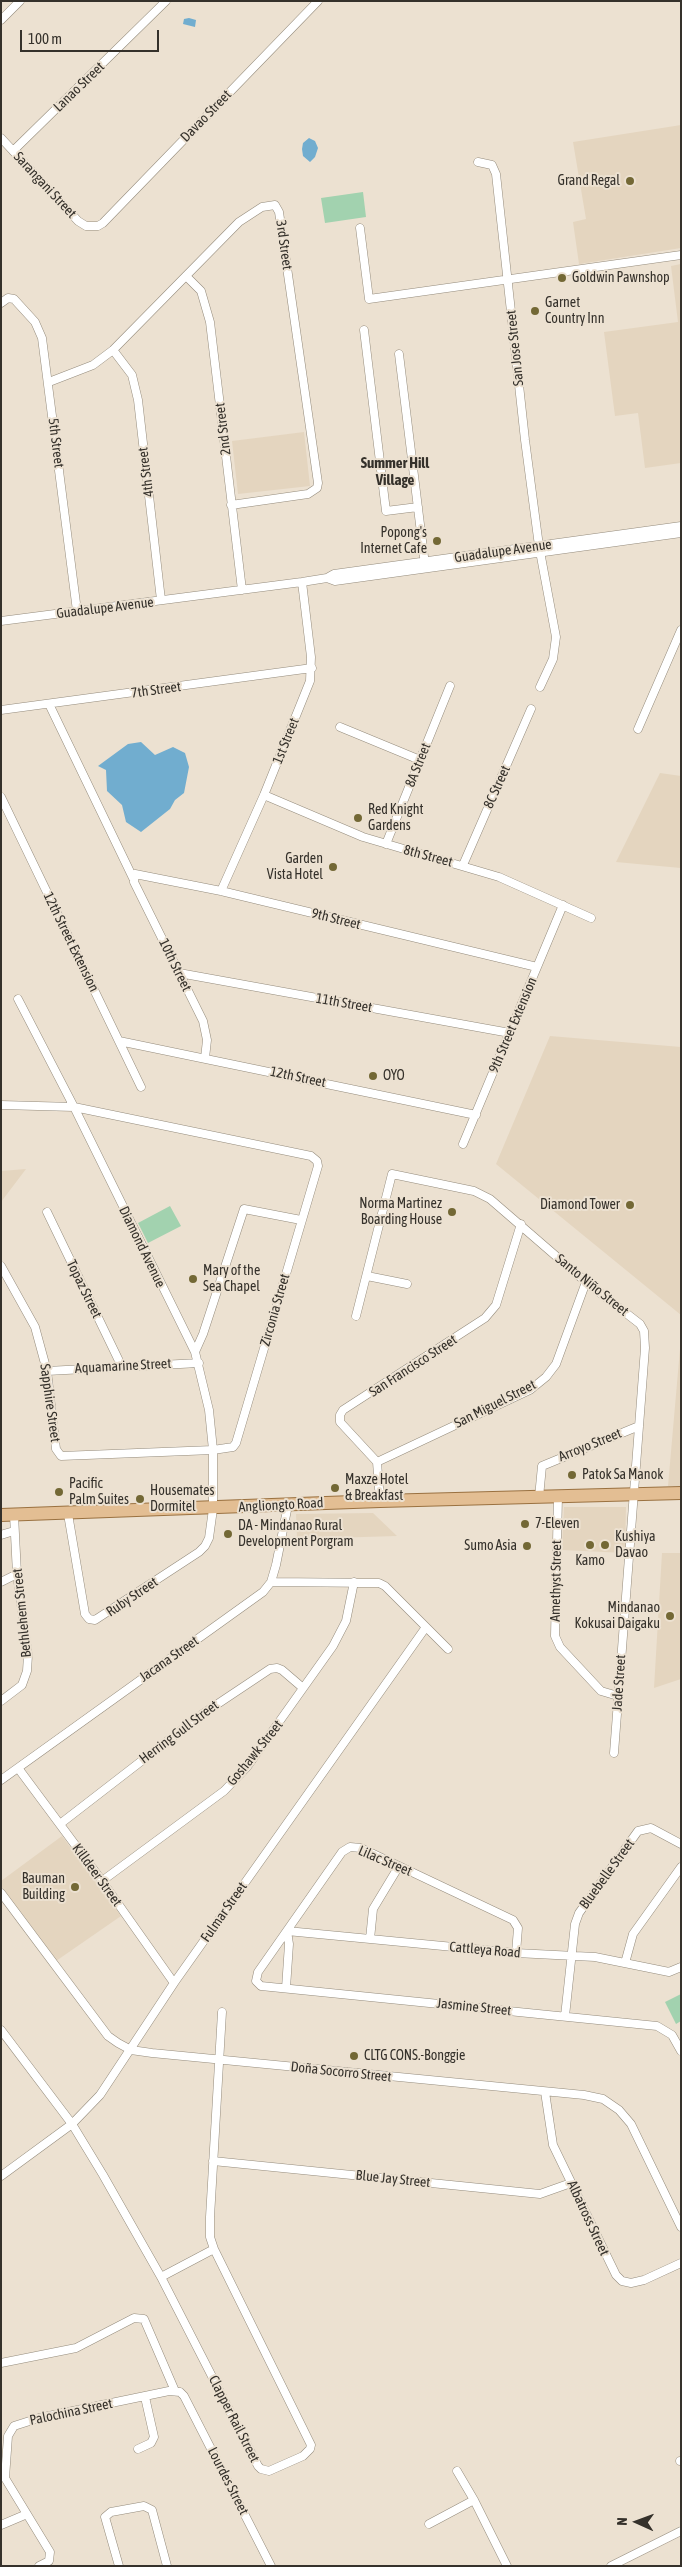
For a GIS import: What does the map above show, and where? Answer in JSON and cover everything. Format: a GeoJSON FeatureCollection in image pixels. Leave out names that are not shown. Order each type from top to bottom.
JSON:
{"type":"FeatureCollection","features":[{"type":"Feature","properties":{"kind":"main road","name":"Angliongto Road"},"geometry":{"type":"LineString","coordinates":[[7,1515],[213,1509],[380,1501],[681,1493]]}},
{"type":"Feature","properties":{"kind":"street"},"geometry":{"type":"LineString","coordinates":[[1,20],[20,1]]}},
{"type":"Feature","properties":{"kind":"street","name":"Lanao Street"},"geometry":{"type":"LineString","coordinates":[[13,151],[166,1]]}},
{"type":"Feature","properties":{"kind":"street","name":"Davao Street"},"geometry":{"type":"LineString","coordinates":[[93,227],[103,223],[318,1]]}},
{"type":"Feature","properties":{"kind":"street","name":"Sarangani Street"},"geometry":{"type":"LineString","coordinates":[[1,138],[78,221],[93,227]]}},
{"type":"Feature","properties":{"kind":"street","name":"San Jose Street"},"geometry":{"type":"LineString","coordinates":[[478,162],[490,164],[495,169],[525,440],[540,549],[556,644],[553,659],[540,687]]}},
{"type":"Feature","properties":{"kind":"street","name":"3rd Street"},"geometry":{"type":"LineString","coordinates":[[49,382],[93,365],[113,350],[246,217],[268,205],[275,205],[278,208],[318,483],[316,488],[308,494],[231,505]]}},
{"type":"Feature","properties":{"kind":"street"},"geometry":{"type":"LineString","coordinates":[[360,228],[369,298],[681,255]]}},
{"type":"Feature","properties":{"kind":"street","name":"2nd Street"},"geometry":{"type":"LineString","coordinates":[[186,276],[201,291],[208,310],[242,590]]}},
{"type":"Feature","properties":{"kind":"street","name":"5th Street"},"geometry":{"type":"LineString","coordinates":[[1,303],[8,298],[14,299],[39,329],[49,382],[77,611]]}},
{"type":"Feature","properties":{"kind":"street"},"geometry":{"type":"LineString","coordinates":[[364,330],[386,511],[418,508]]}},
{"type":"Feature","properties":{"kind":"street","name":"4th Street"},"geometry":{"type":"LineString","coordinates":[[113,350],[132,375],[138,400],[161,600]]}},
{"type":"Feature","properties":{"kind":"street"},"geometry":{"type":"LineString","coordinates":[[399,354],[425,565]]}},
{"type":"Feature","properties":{"kind":"street","name":"Guadalupe Avenue"},"geometry":{"type":"LineString","coordinates":[[1,621],[327,578],[335,581],[363,573],[493,556],[681,526]]}},
{"type":"Feature","properties":{"kind":"street","name":"Guadalupe Avenue"},"geometry":{"type":"LineString","coordinates":[[540,549],[681,533]]}},
{"type":"Feature","properties":{"kind":"street","name":"1st Street"},"geometry":{"type":"LineString","coordinates":[[221,891],[306,694],[312,668],[302,582]]}},
{"type":"Feature","properties":{"kind":"street"},"geometry":{"type":"LineString","coordinates":[[638,729],[681,630]]}},
{"type":"Feature","properties":{"kind":"street","name":"7th Street"},"geometry":{"type":"LineString","coordinates":[[1,710],[312,668]]}},
{"type":"Feature","properties":{"kind":"street","name":"8A Street"},"geometry":{"type":"LineString","coordinates":[[386,844],[450,686]]}},
{"type":"Feature","properties":{"kind":"street","name":"10th Street"},"geometry":{"type":"LineString","coordinates":[[49,704],[134,876],[206,1029],[205,1058]]}},
{"type":"Feature","properties":{"kind":"street","name":"8C Street"},"geometry":{"type":"LineString","coordinates":[[463,865],[531,709]]}},
{"type":"Feature","properties":{"kind":"street"},"geometry":{"type":"LineString","coordinates":[[340,727],[420,760]]}},
{"type":"Feature","properties":{"kind":"street","name":"8th Street"},"geometry":{"type":"LineString","coordinates":[[264,795],[386,844],[499,877],[592,918]]}},
{"type":"Feature","properties":{"kind":"street","name":"12th Street Extension"},"geometry":{"type":"LineString","coordinates":[[1,797],[141,1086]]}},
{"type":"Feature","properties":{"kind":"street","name":"9th Street"},"geometry":{"type":"LineString","coordinates":[[134,876],[221,891],[537,968]]}},
{"type":"Feature","properties":{"kind":"street","name":"9th Street Extension"},"geometry":{"type":"LineString","coordinates":[[464,1144],[563,905]]}},
{"type":"Feature","properties":{"kind":"street","name":"11th Street"},"geometry":{"type":"LineString","coordinates":[[179,973],[510,1033]]}},
{"type":"Feature","properties":{"kind":"street","name":"Diamond Avenue"},"geometry":{"type":"LineString","coordinates":[[18,999],[74,1107],[195,1352],[209,1410],[213,1450],[213,1509]]}},
{"type":"Feature","properties":{"kind":"street","name":"12th Street"},"geometry":{"type":"LineString","coordinates":[[119,1041],[476,1115]]}},
{"type":"Feature","properties":{"kind":"street"},"geometry":{"type":"LineString","coordinates":[[1,1105],[74,1107]]}},
{"type":"Feature","properties":{"kind":"street","name":"Zirconia Street"},"geometry":{"type":"LineString","coordinates":[[74,1107],[311,1156],[317,1161],[318,1166],[236,1443],[233,1447],[213,1450]]}},
{"type":"Feature","properties":{"kind":"street","name":"Santo Niño Street"},"geometry":{"type":"LineString","coordinates":[[367,1276],[392,1174],[482,1194],[521,1224],[586,1282],[640,1324],[644,1331],[645,1348],[634,1494]]}},
{"type":"Feature","properties":{"kind":"street"},"geometry":{"type":"LineString","coordinates":[[195,1352],[203,1334],[244,1209],[301,1220]]}},
{"type":"Feature","properties":{"kind":"street","name":"Topaz Street"},"geometry":{"type":"LineString","coordinates":[[47,1212],[121,1365]]}},
{"type":"Feature","properties":{"kind":"street","name":"San Francisco Street"},"geometry":{"type":"LineString","coordinates":[[377,1462],[340,1422],[340,1415],[344,1410],[485,1318],[496,1305],[521,1224]]}},
{"type":"Feature","properties":{"kind":"street","name":"Sapphire Street"},"geometry":{"type":"LineString","coordinates":[[1,1266],[35,1327],[47,1370],[56,1449],[61,1456],[213,1450]]}},
{"type":"Feature","properties":{"kind":"street"},"geometry":{"type":"LineString","coordinates":[[356,1316],[367,1276],[407,1284]]}},
{"type":"Feature","properties":{"kind":"street","name":"San Miguel Street"},"geometry":{"type":"LineString","coordinates":[[377,1462],[530,1390],[546,1377],[556,1364],[586,1282]]}},
{"type":"Feature","properties":{"kind":"street","name":"Aquamarine Street"},"geometry":{"type":"LineString","coordinates":[[47,1370],[121,1365],[199,1363]]}},
{"type":"Feature","properties":{"kind":"street","name":"Arroyo Street"},"geometry":{"type":"LineString","coordinates":[[539,1497],[542,1466],[638,1426]]}},
{"type":"Feature","properties":{"kind":"street"},"geometry":{"type":"LineString","coordinates":[[377,1462],[380,1501]]}},
{"type":"Feature","properties":{"kind":"street","name":"Jade Street"},"geometry":{"type":"LineString","coordinates":[[614,1753],[634,1494]]}},
{"type":"Feature","properties":{"kind":"street","name":"Amethyst Street"},"geometry":{"type":"LineString","coordinates":[[558,1496],[555,1636],[560,1647],[602,1691],[618,1696]]}},
{"type":"Feature","properties":{"kind":"street"},"geometry":{"type":"LineString","coordinates":[[288,1505],[271,1582],[379,1583],[385,1586],[448,1649]]}},
{"type":"Feature","properties":{"kind":"street","name":"Ruby Street"},"geometry":{"type":"LineString","coordinates":[[68,1514],[85,1614],[88,1619],[95,1620],[199,1552],[209,1538],[213,1509]]}},
{"type":"Feature","properties":{"kind":"street","name":"Bethlehem Street"},"geometry":{"type":"LineString","coordinates":[[1,1701],[22,1685],[27,1671],[28,1655],[17,1574],[14,1531],[7,1515]]}},
{"type":"Feature","properties":{"kind":"street"},"geometry":{"type":"LineString","coordinates":[[1,1534],[14,1531]]}},
{"type":"Feature","properties":{"kind":"street"},"geometry":{"type":"LineString","coordinates":[[1,1582],[17,1574]]}},
{"type":"Feature","properties":{"kind":"street","name":"Jacana Street"},"geometry":{"type":"LineString","coordinates":[[1,1780],[254,1600],[271,1582]]}},
{"type":"Feature","properties":{"kind":"street","name":"Goshawk Street"},"geometry":{"type":"LineString","coordinates":[[102,1881],[224,1791],[247,1767],[333,1646],[346,1621],[354,1582]]}},
{"type":"Feature","properties":{"kind":"street","name":"Fulmar Street"},"geometry":{"type":"LineString","coordinates":[[2,2173],[72,2124],[100,2095],[174,1983],[426,1627]]}},
{"type":"Feature","properties":{"kind":"street","name":"Herring Gull Street"},"geometry":{"type":"LineString","coordinates":[[60,1824],[201,1715],[270,1669],[277,1668],[282,1670],[303,1688]]}},
{"type":"Feature","properties":{"kind":"street","name":"Killdeer Street"},"geometry":{"type":"LineString","coordinates":[[18,1768],[102,1881],[174,1983]]}},
{"type":"Feature","properties":{"kind":"street","name":"Bluebelle Street"},"geometry":{"type":"LineString","coordinates":[[565,2016],[575,1924],[579,1913],[638,1831],[647,1828],[655,1829],[681,1844]]}},
{"type":"Feature","properties":{"kind":"street","name":"Lilac Street"},"geometry":{"type":"LineString","coordinates":[[256,1983],[257,1974],[346,1849],[361,1848],[513,1920],[518,1928],[516,1953]]}},
{"type":"Feature","properties":{"kind":"street"},"geometry":{"type":"LineString","coordinates":[[370,1939],[373,1909],[399,1866]]}},
{"type":"Feature","properties":{"kind":"street"},"geometry":{"type":"LineString","coordinates":[[625,1962],[633,1934],[681,1867]]}},
{"type":"Feature","properties":{"kind":"street","name":"Doña Socorro Street"},"geometry":{"type":"LineString","coordinates":[[1,1893],[108,2036],[131,2050],[545,2092],[584,2094],[603,2100],[619,2110],[631,2124],[681,2227]]}},
{"type":"Feature","properties":{"kind":"street"},"geometry":{"type":"LineString","coordinates":[[286,1988],[289,1944],[287,1931]]}},
{"type":"Feature","properties":{"kind":"street","name":"Cattleya Road"},"geometry":{"type":"LineString","coordinates":[[287,1931],[516,1953],[572,1956],[625,1962],[669,1972],[681,1967]]}},
{"type":"Feature","properties":{"kind":"street","name":"Jasmine Street"},"geometry":{"type":"LineString","coordinates":[[256,1983],[261,1986],[657,2026],[667,2030],[678,2040],[681,2051]]}},
{"type":"Feature","properties":{"kind":"street","name":"Clapper Rail Street"},"geometry":{"type":"LineString","coordinates":[[1,2030],[72,2124],[161,2278],[258,2466],[261,2470],[269,2471],[303,2456],[310,2449],[309,2439],[214,2249],[210,2228],[222,2012]]}},
{"type":"Feature","properties":{"kind":"street","name":"Albatross Street"},"geometry":{"type":"LineString","coordinates":[[545,2092],[553,2145],[610,2264],[622,2282],[630,2283],[644,2280],[681,2263]]}},
{"type":"Feature","properties":{"kind":"street","name":"Blue Jay Street"},"geometry":{"type":"LineString","coordinates":[[213,2161],[540,2194],[571,2183]]}},
{"type":"Feature","properties":{"kind":"street"},"geometry":{"type":"LineString","coordinates":[[161,2278],[214,2249]]}},
{"type":"Feature","properties":{"kind":"street"},"geometry":{"type":"LineString","coordinates":[[1,2363],[76,2348],[134,2318],[144,2319],[176,2391]]}},
{"type":"Feature","properties":{"kind":"street","name":"Lourdes Street"},"geometry":{"type":"LineString","coordinates":[[176,2391],[184,2396],[271,2566]]}},
{"type":"Feature","properties":{"kind":"street","name":"Palochina Street"},"geometry":{"type":"LineString","coordinates":[[3,2479],[8,2436],[14,2426],[39,2418],[176,2391]]}},
{"type":"Feature","properties":{"kind":"street"},"geometry":{"type":"LineString","coordinates":[[138,2449],[151,2443],[154,2437],[145,2397]]}},
{"type":"Feature","properties":{"kind":"street"},"geometry":{"type":"LineString","coordinates":[[457,2471],[474,2500],[507,2566]]}},
{"type":"Feature","properties":{"kind":"street"},"geometry":{"type":"LineString","coordinates":[[3,2479],[50,2552],[50,2561],[41,2565]]}},
{"type":"Feature","properties":{"kind":"street"},"geometry":{"type":"LineString","coordinates":[[429,2524],[474,2500]]}},
{"type":"Feature","properties":{"kind":"street"},"geometry":{"type":"LineString","coordinates":[[119,2566],[105,2517],[111,2512],[144,2506],[152,2510],[167,2566]]}},
{"type":"Feature","properties":{"kind":"street"},"geometry":{"type":"LineString","coordinates":[[1,2525],[27,2514]]}},
{"type":"Feature","properties":{"kind":"street"},"geometry":{"type":"LineString","coordinates":[[611,2566],[681,2531]]}},
{"type":"Feature","properties":{"kind":"shaded area","name":"Grand Regal"},"geometry":{"type":"Polygon","coordinates":[[[681,125],[681,248],[579,264],[573,222],[586,219],[573,142],[681,125]]]}},
{"type":"Feature","properties":{"kind":"shaded area"},"geometry":{"type":"Polygon","coordinates":[[[681,264],[681,463],[645,468],[638,413],[615,416],[604,332],[678,322],[671,266],[681,264]]]}},
{"type":"Feature","properties":{"kind":"shaded area"},"geometry":{"type":"Polygon","coordinates":[[[304,432],[310,486],[238,494],[232,441],[304,432]]]}},
{"type":"Feature","properties":{"kind":"shaded area"},"geometry":{"type":"Polygon","coordinates":[[[660,773],[681,776],[681,868],[616,862],[660,773]]]}},
{"type":"Feature","properties":{"kind":"shaded area"},"geometry":{"type":"Polygon","coordinates":[[[550,1036],[681,1047],[681,1315],[496,1164],[550,1036]]]}},
{"type":"Feature","properties":{"kind":"shaded area"},"geometry":{"type":"Polygon","coordinates":[[[26,1169],[1,1202],[1,1171],[26,1169]]]}},
{"type":"Feature","properties":{"kind":"shaded area"},"geometry":{"type":"Polygon","coordinates":[[[681,1339],[681,1486],[668,1486],[680,1349],[681,1339]]]}},
{"type":"Feature","properties":{"kind":"shaded area"},"geometry":{"type":"Polygon","coordinates":[[[564,1507],[626,1507],[625,1553],[562,1550],[564,1507]]]}},
{"type":"Feature","properties":{"kind":"shaded area"},"geometry":{"type":"Polygon","coordinates":[[[373,1513],[397,1536],[297,1539],[296,1514],[373,1513]]]}},
{"type":"Feature","properties":{"kind":"shaded area","name":"Mindanao Kokusai Daigaku"},"geometry":{"type":"Polygon","coordinates":[[[662,1553],[681,1553],[681,1679],[654,1688],[662,1553]]]}},
{"type":"Feature","properties":{"kind":"shaded area"},"geometry":{"type":"Polygon","coordinates":[[[62,1836],[121,1916],[56,1961],[1,1886],[1,1881],[62,1836]]]}},
{"type":"Feature","properties":{"kind":"green space"},"geometry":{"type":"Polygon","coordinates":[[[363,192],[366,217],[325,223],[321,198],[363,192]]]}},
{"type":"Feature","properties":{"kind":"green space"},"geometry":{"type":"Polygon","coordinates":[[[170,1206],[181,1226],[148,1243],[138,1223],[170,1206]]]}},
{"type":"Feature","properties":{"kind":"green space"},"geometry":{"type":"Polygon","coordinates":[[[681,1994],[681,2021],[676,2024],[665,2002],[681,1994]]]}},
{"type":"Feature","properties":{"kind":"water"},"geometry":{"type":"Polygon","coordinates":[[[184,19],[196,20],[195,27],[183,24],[184,19]]]}},
{"type":"Feature","properties":{"kind":"water"},"geometry":{"type":"Polygon","coordinates":[[[309,138],[315,141],[318,148],[315,157],[310,162],[303,156],[302,149],[303,143],[309,138]]]}},
{"type":"Feature","properties":{"kind":"water"},"geometry":{"type":"Polygon","coordinates":[[[141,742],[155,755],[173,747],[185,753],[189,767],[184,793],[175,800],[170,809],[141,832],[126,822],[122,805],[107,791],[106,770],[98,766],[128,744],[141,742]]]}},
{"type":"Feature","properties":{"kind":"place","name":"Grand Regal"},"geometry":{"type":"Point","coordinates":[630,181]}},
{"type":"Feature","properties":{"kind":"place","name":"Goldwin Pawnshop"},"geometry":{"type":"Point","coordinates":[562,278]}},
{"type":"Feature","properties":{"kind":"place","name":"Garnet Country Inn"},"geometry":{"type":"Point","coordinates":[535,311]}},
{"type":"Feature","properties":{"kind":"place","name":"Popong's Internet Cafe"},"geometry":{"type":"Point","coordinates":[437,541]}},
{"type":"Feature","properties":{"kind":"place","name":"Red Knight Gardens"},"geometry":{"type":"Point","coordinates":[358,818]}},
{"type":"Feature","properties":{"kind":"place","name":"Garden Vista Hotel"},"geometry":{"type":"Point","coordinates":[333,867]}},
{"type":"Feature","properties":{"kind":"place","name":"OYO"},"geometry":{"type":"Point","coordinates":[373,1076]}},
{"type":"Feature","properties":{"kind":"place","name":"Diamond Tower"},"geometry":{"type":"Point","coordinates":[630,1205]}},
{"type":"Feature","properties":{"kind":"place","name":"Norma Martinez Boarding House"},"geometry":{"type":"Point","coordinates":[452,1212]}},
{"type":"Feature","properties":{"kind":"place","name":"Mary of the Sea Chapel"},"geometry":{"type":"Point","coordinates":[193,1279]}},
{"type":"Feature","properties":{"kind":"place","name":"Patok Sa Manok"},"geometry":{"type":"Point","coordinates":[572,1475]}},
{"type":"Feature","properties":{"kind":"place","name":"Maxze Hotel & Breakfast"},"geometry":{"type":"Point","coordinates":[335,1488]}},
{"type":"Feature","properties":{"kind":"place","name":"Pacific Palm Suites"},"geometry":{"type":"Point","coordinates":[59,1492]}},
{"type":"Feature","properties":{"kind":"place","name":"Housemates Dormitel"},"geometry":{"type":"Point","coordinates":[140,1499]}},
{"type":"Feature","properties":{"kind":"place","name":"7-Eleven"},"geometry":{"type":"Point","coordinates":[525,1524]}},
{"type":"Feature","properties":{"kind":"place","name":"DA - Mindanao Rural Development Porgram"},"geometry":{"type":"Point","coordinates":[228,1534]}},
{"type":"Feature","properties":{"kind":"place","name":"Kamo"},"geometry":{"type":"Point","coordinates":[590,1545]}},
{"type":"Feature","properties":{"kind":"place","name":"Kushiya Davao"},"geometry":{"type":"Point","coordinates":[605,1545]}},
{"type":"Feature","properties":{"kind":"place","name":"Sumo Asia"},"geometry":{"type":"Point","coordinates":[527,1546]}},
{"type":"Feature","properties":{"kind":"place","name":"Mindanao Kokusai Daigaku"},"geometry":{"type":"Point","coordinates":[670,1616]}},
{"type":"Feature","properties":{"kind":"place","name":"Bauman Building"},"geometry":{"type":"Point","coordinates":[75,1887]}},
{"type":"Feature","properties":{"kind":"place","name":"CLTG CONS.-Bonggie"},"geometry":{"type":"Point","coordinates":[354,2056]}},
{"type":"Feature","properties":{"kind":"district","name":"Summer Hill Village"},"geometry":{"type":"Point","coordinates":[395,472]}}]}
